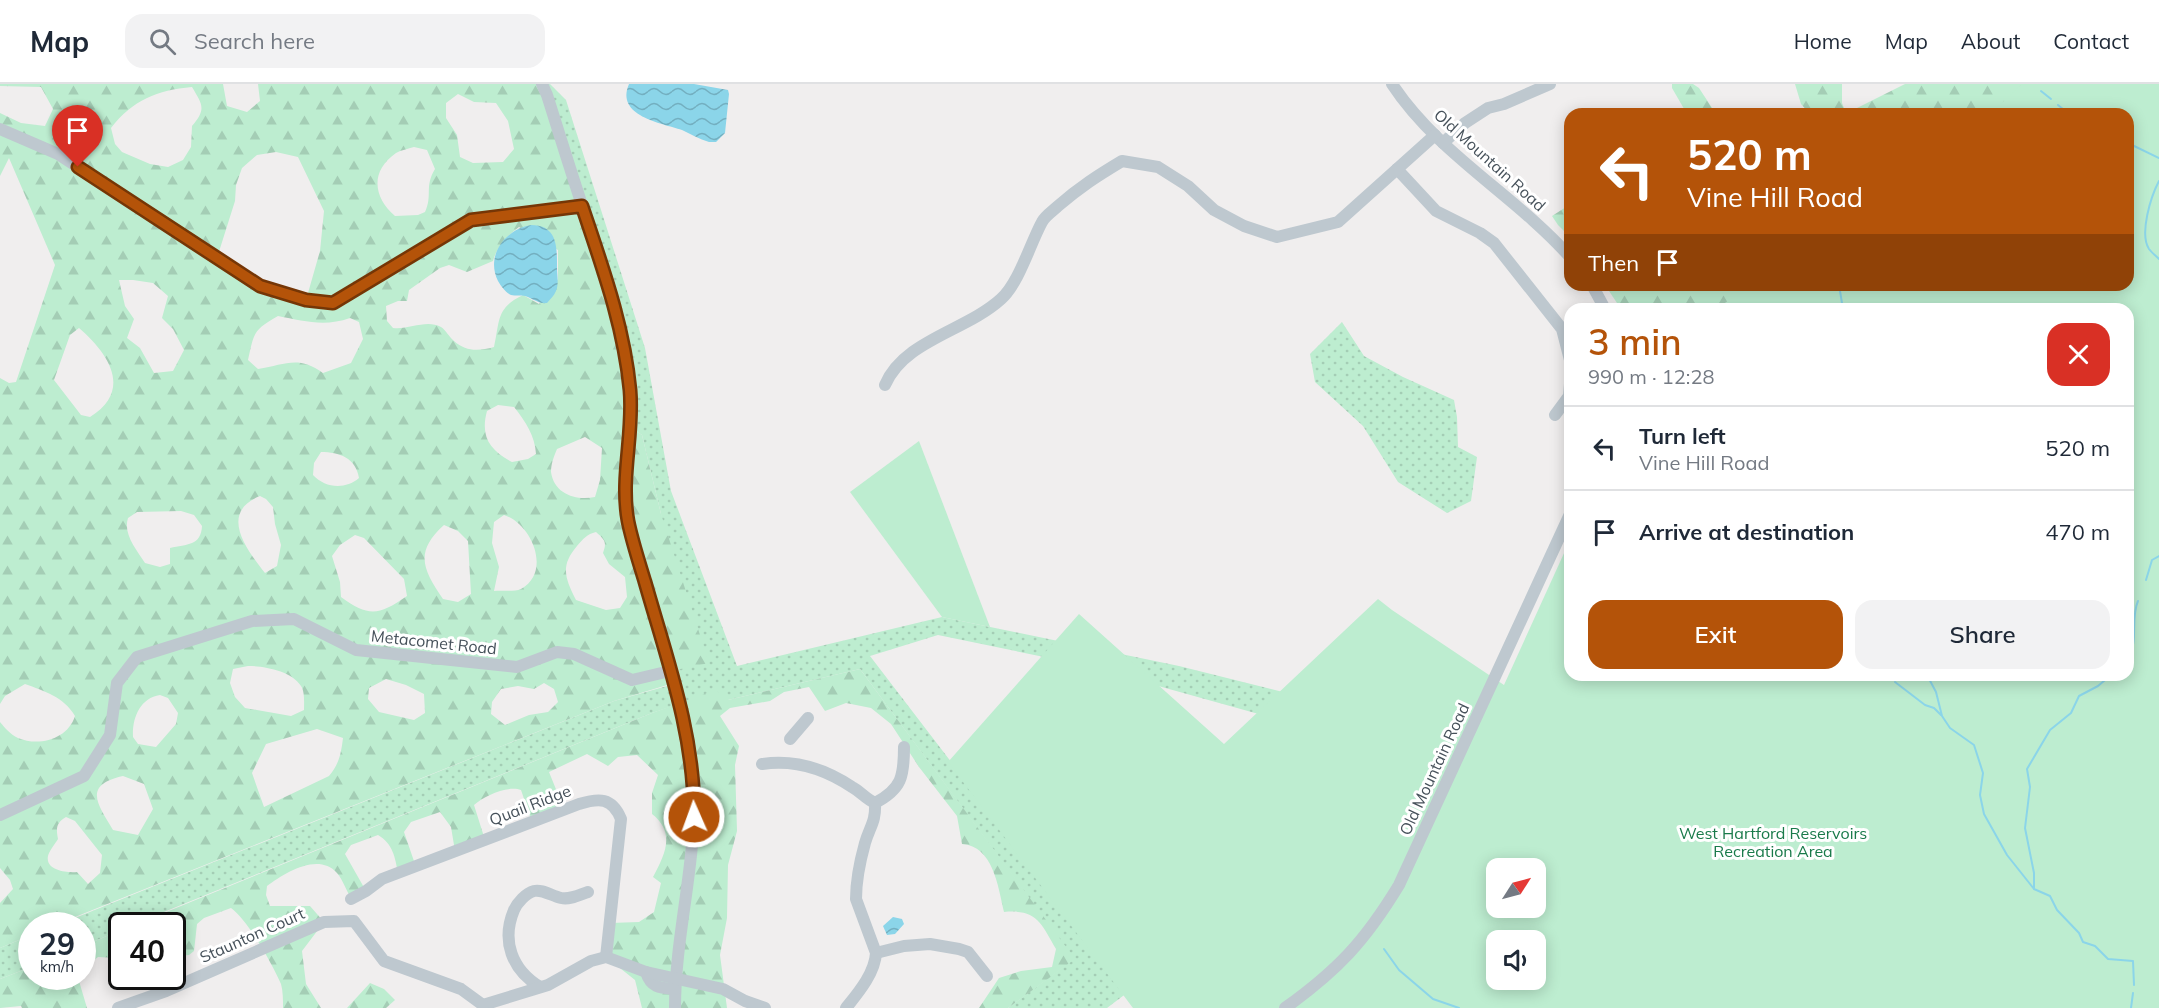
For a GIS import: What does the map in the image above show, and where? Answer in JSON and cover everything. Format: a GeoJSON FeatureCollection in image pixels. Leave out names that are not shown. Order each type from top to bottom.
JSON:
{"type":"FeatureCollection","features":[{"type":"Feature","properties":{"kind":"street"},"geometry":{"type":"LineString","coordinates":[[542,84],[609,289],[625,353],[630,391],[631,428],[625,479],[625,502],[689,743],[695,804],[694,830],[675,984],[675,1008]]}},
{"type":"Feature","properties":{"kind":"street","name":"Old Mountain Road"},"geometry":{"type":"LineString","coordinates":[[1392,84],[1408,106],[1439,139],[1535,222],[1564,251]]}},
{"type":"Feature","properties":{"kind":"street"},"geometry":{"type":"LineString","coordinates":[[885,385],[891,372],[914,350],[964,324],[1003,298],[1021,269],[1043,220],[1083,184],[1122,161],[1158,167],[1188,186],[1214,210],[1244,226],[1277,237],[1338,222],[1397,169],[1439,139],[1488,108],[1504,104],[1551,84]]}},
{"type":"Feature","properties":{"kind":"street"},"geometry":{"type":"LineString","coordinates":[[0,129],[58,154],[260,286],[306,300],[333,303],[471,220],[582,206]]}},
{"type":"Feature","properties":{"kind":"street"},"geometry":{"type":"LineString","coordinates":[[1397,169],[1436,211],[1480,233],[1494,243],[1562,329],[1564,337]]}},
{"type":"Feature","properties":{"kind":"street"},"geometry":{"type":"LineString","coordinates":[[1555,415],[1564,403]]}},
{"type":"Feature","properties":{"kind":"street","name":"Old Mountain Road"},"geometry":{"type":"LineString","coordinates":[[1285,1008],[1329,975],[1347,957],[1382,912],[1399,885],[1564,527]]}},
{"type":"Feature","properties":{"kind":"street","name":"Metacomet Road"},"geometry":{"type":"LineString","coordinates":[[0,815],[84,776],[110,735],[117,683],[137,657],[252,621],[294,619],[356,650],[517,667],[557,652],[574,654],[632,680],[670,671]]}},
{"type":"Feature","properties":{"kind":"street"},"geometry":{"type":"LineString","coordinates":[[790,739],[808,718]]}},
{"type":"Feature","properties":{"kind":"street"},"geometry":{"type":"LineString","coordinates":[[762,764],[785,763],[816,768],[853,787],[867,800],[875,803],[887,797],[901,782],[904,747]]}},
{"type":"Feature","properties":{"kind":"street","name":"Quail Ridge"},"geometry":{"type":"LineString","coordinates":[[351,899],[382,879],[593,799],[604,801],[611,803],[621,819],[606,957]]}},
{"type":"Feature","properties":{"kind":"street"},"geometry":{"type":"LineString","coordinates":[[846,1008],[865,981],[873,966],[876,953],[856,899],[865,842],[876,818],[875,803]]}},
{"type":"Feature","properties":{"kind":"street"},"geometry":{"type":"LineString","coordinates":[[540,987],[523,974],[512,955],[507,937],[509,922],[516,905],[530,892],[537,890],[561,898],[588,892]]}},
{"type":"Feature","properties":{"kind":"street","name":"Staunton Court"},"geometry":{"type":"LineString","coordinates":[[118,1008],[166,991],[324,922],[344,921],[354,921],[384,961],[461,988],[483,1007]]}},
{"type":"Feature","properties":{"kind":"street"},"geometry":{"type":"LineString","coordinates":[[876,953],[904,945],[930,944],[959,949],[968,952],[987,976]]}},
{"type":"Feature","properties":{"kind":"street"},"geometry":{"type":"LineString","coordinates":[[483,1007],[559,980],[591,961],[606,957],[675,984],[723,989],[745,1001],[765,1008]]}},
{"type":"Feature","properties":{"kind":"street"},"geometry":{"type":"LineString","coordinates":[[522,994],[523,974]]}},
{"type":"Feature","properties":{"kind":"green space"},"geometry":{"type":"Polygon","coordinates":[[[0,84],[223,84],[227,106],[247,112],[260,101],[258,84],[542,84],[607,281],[631,428],[642,435],[661,514],[709,663],[671,671],[674,683],[614,701],[87,912],[18,912],[18,940],[0,948],[0,903],[13,889],[10,880],[0,868],[0,722],[18,738],[35,742],[52,739],[59,735],[66,730],[75,716],[59,699],[25,684],[5,696],[0,704],[0,378],[9,383],[16,382],[55,265],[9,158],[0,176],[0,113],[21,123],[45,126],[53,109],[41,87],[0,86],[0,84]],[[192,87],[168,91],[137,104],[119,118],[111,128],[115,144],[122,152],[150,164],[168,167],[183,160],[191,147],[192,126],[200,115],[201,106],[192,87]],[[458,94],[446,103],[446,118],[457,135],[460,157],[473,163],[503,162],[514,149],[508,121],[496,103],[474,102],[458,94]],[[414,147],[396,153],[388,160],[378,176],[382,201],[395,216],[418,215],[425,212],[427,206],[430,181],[435,169],[427,150],[414,147]],[[276,152],[257,155],[242,168],[236,185],[235,201],[217,258],[260,287],[306,300],[320,251],[324,211],[298,157],[276,152]],[[519,227],[510,234],[497,251],[493,261],[467,272],[449,265],[440,268],[409,290],[407,301],[398,301],[386,306],[387,321],[393,328],[423,324],[435,325],[443,328],[459,345],[468,349],[494,347],[501,316],[508,305],[523,295],[539,304],[558,279],[558,250],[519,227]],[[119,280],[125,306],[134,319],[127,338],[140,348],[154,373],[173,371],[184,350],[173,329],[162,318],[168,296],[153,283],[119,280]],[[278,316],[256,333],[248,360],[258,369],[299,363],[314,367],[323,373],[351,363],[363,339],[359,322],[350,318],[323,323],[278,316]],[[79,328],[70,335],[54,380],[81,415],[90,417],[103,406],[111,395],[113,384],[112,372],[107,360],[79,328]],[[498,405],[487,411],[486,435],[498,453],[512,462],[528,459],[536,454],[529,429],[514,407],[498,405]],[[585,437],[557,449],[551,472],[556,486],[574,497],[595,497],[600,480],[602,448],[585,437]],[[321,452],[314,463],[313,475],[329,485],[341,486],[359,478],[354,466],[346,458],[334,453],[321,452]],[[260,496],[247,503],[238,522],[244,543],[265,573],[277,566],[281,545],[273,507],[266,499],[260,496]],[[181,511],[137,512],[128,518],[127,530],[131,541],[145,563],[160,567],[170,564],[170,548],[192,543],[201,533],[202,526],[194,515],[181,511]],[[504,515],[494,522],[492,543],[499,567],[494,591],[521,589],[530,581],[535,572],[537,560],[530,538],[514,520],[504,515]],[[444,525],[428,544],[425,553],[430,579],[443,599],[458,602],[471,594],[468,541],[458,531],[444,525]],[[596,532],[590,534],[577,546],[568,560],[566,572],[569,585],[576,600],[606,610],[620,608],[627,597],[625,577],[609,564],[603,553],[605,544],[601,537],[596,532]],[[355,535],[340,545],[332,556],[340,582],[341,597],[351,604],[374,612],[407,596],[404,579],[364,538],[355,535]],[[248,666],[233,669],[230,683],[235,697],[245,708],[291,716],[304,710],[302,688],[297,681],[277,670],[262,667],[248,666]],[[386,679],[369,688],[368,699],[379,712],[414,720],[425,713],[424,694],[386,679]],[[544,683],[534,689],[518,686],[501,689],[492,702],[491,714],[505,725],[529,715],[548,712],[558,702],[554,689],[544,683]],[[160,695],[147,700],[142,705],[134,723],[133,737],[138,744],[156,747],[176,724],[178,713],[168,698],[160,695]],[[317,729],[266,744],[252,773],[264,807],[329,776],[339,758],[343,738],[317,729]],[[123,776],[110,780],[98,790],[97,797],[102,812],[113,830],[138,835],[153,809],[144,784],[123,776]],[[66,817],[57,826],[58,839],[48,856],[48,861],[53,868],[77,872],[88,884],[100,873],[102,855],[75,821],[66,817]]]}},
{"type":"Feature","properties":{"kind":"green space"},"geometry":{"type":"Polygon","coordinates":[[[542,84],[550,84],[566,100],[645,348],[671,491],[737,666],[942,617],[1179,666],[1422,727],[1435,760],[1107,1008],[1008,1008],[1074,959],[860,669],[728,700],[679,704],[652,713],[164,912],[108,912],[108,935],[96,941],[96,912],[90,912],[614,701],[674,684],[661,514],[642,435],[631,428],[542,84]],[[938,635],[870,656],[1099,955],[1280,720],[1083,665],[938,635]]]}},
{"type":"Feature","properties":{"kind":"green space"},"geometry":{"type":"Polygon","coordinates":[[[1672,84],[1693,84],[1699,88],[1712,108],[1684,108],[1672,84]]]}},
{"type":"Feature","properties":{"kind":"green space"},"geometry":{"type":"Polygon","coordinates":[[[1795,84],[1842,84],[1844,108],[1805,108],[1801,104],[1795,84]]]}},
{"type":"Feature","properties":{"kind":"green space"},"geometry":{"type":"Polygon","coordinates":[[[1905,84],[2023,84],[2001,108],[1857,108],[1905,84]]]}},
{"type":"Feature","properties":{"kind":"green space","name":"West Hartford Reservoirs Recreation Area"},"geometry":{"type":"Polygon","coordinates":[[[2022,84],[2159,84],[2159,1008],[1133,1008],[948,762],[1079,614],[1224,744],[1378,599],[1504,685],[1564,553],[1564,681],[2134,681],[2134,303],[1725,303],[1744,291],[2134,291],[2134,108],[1996,108],[2022,84]]]}},
{"type":"Feature","properties":{"kind":"green space"},"geometry":{"type":"Polygon","coordinates":[[[1564,208],[1564,231],[1558,225],[1552,216],[1564,208]]]}},
{"type":"Feature","properties":{"kind":"green space"},"geometry":{"type":"Polygon","coordinates":[[[1609,291],[1838,291],[1829,303],[1617,303],[1609,291]]]}},
{"type":"Feature","properties":{"kind":"green space"},"geometry":{"type":"Polygon","coordinates":[[[1342,322],[1364,356],[1454,400],[1458,447],[1477,457],[1471,501],[1447,513],[1398,482],[1363,426],[1315,382],[1310,354],[1342,322]]]}},
{"type":"Feature","properties":{"kind":"green space"},"geometry":{"type":"Polygon","coordinates":[[[919,441],[990,627],[942,617],[850,492],[919,441]]]}},
{"type":"Feature","properties":{"kind":"green space"},"geometry":{"type":"Polygon","coordinates":[[[860,669],[1075,959],[1008,1008],[979,1008],[999,978],[1021,971],[1052,967],[1056,949],[1037,920],[1024,913],[1004,912],[996,880],[987,860],[972,846],[962,844],[957,816],[919,767],[891,724],[871,708],[846,703],[825,711],[809,687],[784,692],[770,701],[730,708],[720,716],[739,746],[735,765],[737,831],[728,865],[727,918],[720,955],[727,1008],[642,1008],[635,980],[606,957],[610,923],[639,922],[654,912],[661,883],[653,877],[666,844],[664,829],[652,814],[652,793],[658,775],[637,755],[618,757],[608,766],[587,754],[549,772],[564,809],[532,822],[521,790],[503,790],[484,798],[474,805],[485,840],[455,851],[451,827],[440,812],[411,822],[404,832],[416,867],[398,873],[390,847],[378,835],[351,845],[345,854],[366,891],[351,898],[337,873],[321,864],[311,864],[292,871],[267,886],[266,895],[270,906],[310,906],[324,922],[302,951],[306,984],[321,1008],[283,1008],[281,984],[272,966],[252,932],[231,908],[204,918],[197,924],[194,951],[186,955],[186,912],[166,912],[652,713],[716,690],[728,700],[860,669]]]}},
{"type":"Feature","properties":{"kind":"green space"},"geometry":{"type":"Polygon","coordinates":[[[108,935],[108,958],[96,959],[96,941],[108,935]]]}},
{"type":"Feature","properties":{"kind":"green space"},"geometry":{"type":"Polygon","coordinates":[[[18,940],[18,972],[0,979],[0,948],[18,940]]]}},
{"type":"Feature","properties":{"kind":"green space"},"geometry":{"type":"Polygon","coordinates":[[[18,972],[18,990],[82,990],[87,1008],[22,1008],[21,1006],[0,1008],[0,979],[18,972]]]}},
{"type":"Feature","properties":{"kind":"green space"},"geometry":{"type":"Polygon","coordinates":[[[370,983],[384,989],[395,1000],[386,1008],[347,1008],[370,983]]]}},
{"type":"Feature","properties":{"kind":"water"},"geometry":{"type":"Polygon","coordinates":[[[629,84],[694,84],[728,90],[725,133],[716,142],[709,142],[642,116],[628,104],[626,95],[629,84]]]}},
{"type":"Feature","properties":{"kind":"water"},"geometry":{"type":"Polygon","coordinates":[[[531,225],[540,226],[551,233],[556,245],[557,285],[555,293],[547,303],[509,294],[499,283],[495,271],[494,262],[500,245],[513,232],[531,225]]]}},
{"type":"Feature","properties":{"kind":"water"},"geometry":{"type":"Polygon","coordinates":[[[893,917],[902,919],[904,924],[895,934],[887,935],[883,926],[893,917]]]}},
{"type":"Feature","properties":{"kind":"waterway"},"geometry":{"type":"LineString","coordinates":[[2041,91],[2051,99]]}},
{"type":"Feature","properties":{"kind":"waterway"},"geometry":{"type":"LineString","coordinates":[[2058,105],[2062,108]]}},
{"type":"Feature","properties":{"kind":"waterway"},"geometry":{"type":"LineString","coordinates":[[2134,146],[2159,158]]}},
{"type":"Feature","properties":{"kind":"waterway"},"geometry":{"type":"LineString","coordinates":[[2159,181],[2150,205],[2145,234],[2149,249],[2159,259]]}},
{"type":"Feature","properties":{"kind":"waterway"},"geometry":{"type":"LineString","coordinates":[[1840,291],[1842,303]]}},
{"type":"Feature","properties":{"kind":"waterway"},"geometry":{"type":"LineString","coordinates":[[2146,580],[2152,560],[2159,556]]}},
{"type":"Feature","properties":{"kind":"waterway"},"geometry":{"type":"LineString","coordinates":[[2134,630],[2138,601]]}},
{"type":"Feature","properties":{"kind":"waterway"},"geometry":{"type":"LineString","coordinates":[[1930,681],[1936,692],[1942,716],[1950,728],[1974,745],[1983,773],[1980,795],[1984,814],[2007,855],[2034,889]]}},
{"type":"Feature","properties":{"kind":"waterway"},"geometry":{"type":"LineString","coordinates":[[2104,681],[2079,696],[2071,713],[2050,730],[2027,769],[2030,787],[2025,828],[2034,873],[2034,889],[2050,896],[2057,910],[2079,933],[2083,942],[2095,946],[2108,959],[2133,961],[2134,985]]}},
{"type":"Feature","properties":{"kind":"waterway"},"geometry":{"type":"LineString","coordinates":[[1895,682],[1941,715]]}},
{"type":"Feature","properties":{"kind":"waterway"},"geometry":{"type":"LineString","coordinates":[[1384,949],[1399,970],[1433,999],[1459,1008]]}},
{"type":"Feature","properties":{"kind":"waterway"},"geometry":{"type":"LineString","coordinates":[[2131,1008],[2133,993]]}},
{"type":"Feature","properties":{"kind":"route"},"geometry":{"type":"LineString","coordinates":[[78,167],[260,286],[306,300],[333,303],[471,220],[582,206],[611,294],[625,353],[630,391],[631,428],[625,479],[625,502],[689,743],[695,804],[694,817]]}}]}
